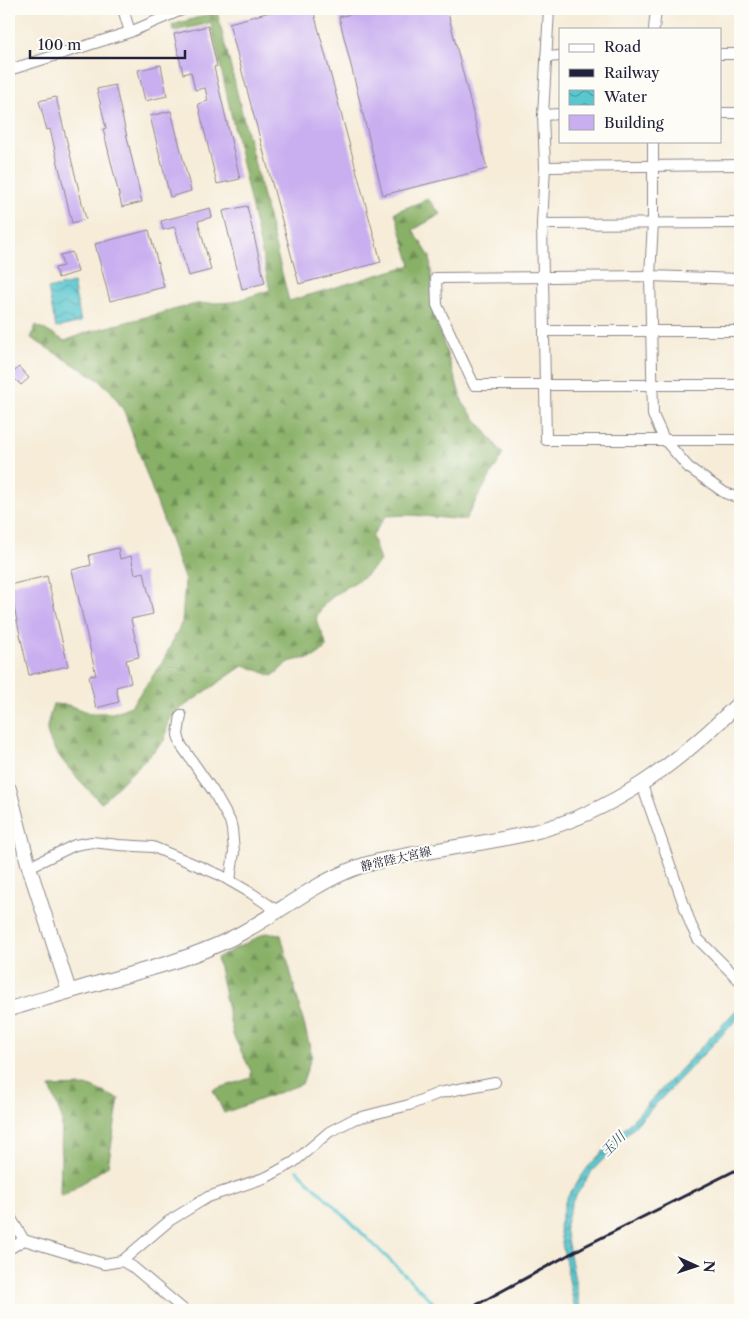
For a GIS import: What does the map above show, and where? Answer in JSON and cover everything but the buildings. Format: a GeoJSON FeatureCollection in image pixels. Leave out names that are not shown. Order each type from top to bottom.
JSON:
{"type":"FeatureCollection","features":[{"type":"Feature","properties":{"kind":"main road","name":"静常陸大宮線"},"geometry":{"type":"LineString","coordinates":[[9,1009],[159,967],[202,952],[233,938],[279,912],[321,884],[348,871],[380,860],[530,833],[573,818],[610,802],[642,785],[699,742],[740,702]]}},
{"type":"Feature","properties":{"kind":"main road"},"geometry":{"type":"LineString","coordinates":[[9,789],[30,867],[69,991]]}},
{"type":"Feature","properties":{"kind":"street"},"geometry":{"type":"LineString","coordinates":[[122,9],[130,32]]}},
{"type":"Feature","properties":{"kind":"street"},"geometry":{"type":"LineString","coordinates":[[9,70],[130,32],[184,9]]}},
{"type":"Feature","properties":{"kind":"street"},"geometry":{"type":"LineString","coordinates":[[549,9],[544,114],[542,224],[546,440],[740,440]]}},
{"type":"Feature","properties":{"kind":"street"},"geometry":{"type":"LineString","coordinates":[[654,28],[656,9]]}},
{"type":"Feature","properties":{"kind":"street"},"geometry":{"type":"LineString","coordinates":[[722,54],[740,54]]}},
{"type":"Feature","properties":{"kind":"street"},"geometry":{"type":"LineString","coordinates":[[546,57],[559,56]]}},
{"type":"Feature","properties":{"kind":"street"},"geometry":{"type":"LineString","coordinates":[[722,113],[740,113]]}},
{"type":"Feature","properties":{"kind":"street"},"geometry":{"type":"LineString","coordinates":[[544,114],[559,114]]}},
{"type":"Feature","properties":{"kind":"street"},"geometry":{"type":"LineString","coordinates":[[653,142],[653,223],[650,276],[653,415],[664,440],[688,467],[725,493],[740,498]]}},
{"type":"Feature","properties":{"kind":"street"},"geometry":{"type":"LineString","coordinates":[[544,167],[740,165]]}},
{"type":"Feature","properties":{"kind":"street"},"geometry":{"type":"LineString","coordinates":[[542,224],[740,223]]}},
{"type":"Feature","properties":{"kind":"street"},"geometry":{"type":"LineString","coordinates":[[740,279],[650,276],[436,278],[437,305],[474,385],[740,385]]}},
{"type":"Feature","properties":{"kind":"street"},"geometry":{"type":"LineString","coordinates":[[545,330],[740,331]]}},
{"type":"Feature","properties":{"kind":"street"},"geometry":{"type":"LineString","coordinates":[[181,715],[178,735],[181,745],[213,791],[230,821],[234,852],[230,881]]}},
{"type":"Feature","properties":{"kind":"street"},"geometry":{"type":"LineString","coordinates":[[642,785],[691,925],[698,939],[739,980]]}},
{"type":"Feature","properties":{"kind":"street"},"geometry":{"type":"LineString","coordinates":[[30,867],[75,845],[92,842],[119,846],[153,847],[230,881],[279,912]]}},
{"type":"Feature","properties":{"kind":"street"},"geometry":{"type":"LineString","coordinates":[[9,1216],[24,1240],[104,1264],[122,1261],[169,1220],[208,1197],[267,1177],[294,1162],[329,1132],[354,1119],[410,1105],[439,1093],[495,1082]]}},
{"type":"Feature","properties":{"kind":"street"},"geometry":{"type":"LineString","coordinates":[[9,1248],[24,1240]]}},
{"type":"Feature","properties":{"kind":"street"},"geometry":{"type":"LineString","coordinates":[[122,1261],[134,1267],[184,1310]]}},
{"type":"Feature","properties":{"kind":"green space"},"geometry":{"type":"Polygon","coordinates":[[[217,12],[289,301],[411,265],[395,212],[428,199],[441,214],[413,230],[430,257],[434,314],[463,403],[503,454],[465,520],[411,515],[386,516],[372,536],[380,561],[365,575],[329,600],[319,612],[316,619],[326,647],[321,652],[310,658],[289,662],[272,676],[244,665],[183,707],[169,720],[164,741],[101,803],[68,767],[48,736],[47,727],[53,704],[68,705],[90,713],[113,713],[131,706],[162,663],[182,622],[185,581],[124,411],[111,391],[99,380],[31,338],[36,325],[65,341],[88,332],[196,304],[233,302],[270,290],[211,23],[174,31],[172,25],[217,12]]]}},
{"type":"Feature","properties":{"kind":"green space"},"geometry":{"type":"Polygon","coordinates":[[[266,933],[281,935],[312,1055],[302,1084],[224,1113],[213,1090],[251,1078],[251,1071],[233,1035],[217,958],[266,933]]]}},
{"type":"Feature","properties":{"kind":"green space"},"geometry":{"type":"Polygon","coordinates":[[[89,1086],[119,1099],[108,1166],[63,1196],[60,1194],[62,1119],[50,1087],[89,1086]]]}},
{"type":"Feature","properties":{"kind":"water"},"geometry":{"type":"Polygon","coordinates":[[[73,283],[81,322],[56,328],[48,289],[73,283]]]}},
{"type":"Feature","properties":{"kind":"water","name":"玉川"},"geometry":{"type":"Polygon","coordinates":[[[740,1006],[740,1016],[592,1171],[572,1202],[565,1228],[580,1307],[580,1310],[575,1310],[559,1227],[566,1199],[588,1167],[740,1006]]]}},
{"type":"Feature","properties":{"kind":"waterway"},"geometry":{"type":"LineString","coordinates":[[297,1170],[441,1310]]}},
{"type":"Feature","properties":{"kind":"railway"},"geometry":{"type":"LineString","coordinates":[[467,1310],[583,1247],[740,1168]]}}]}
